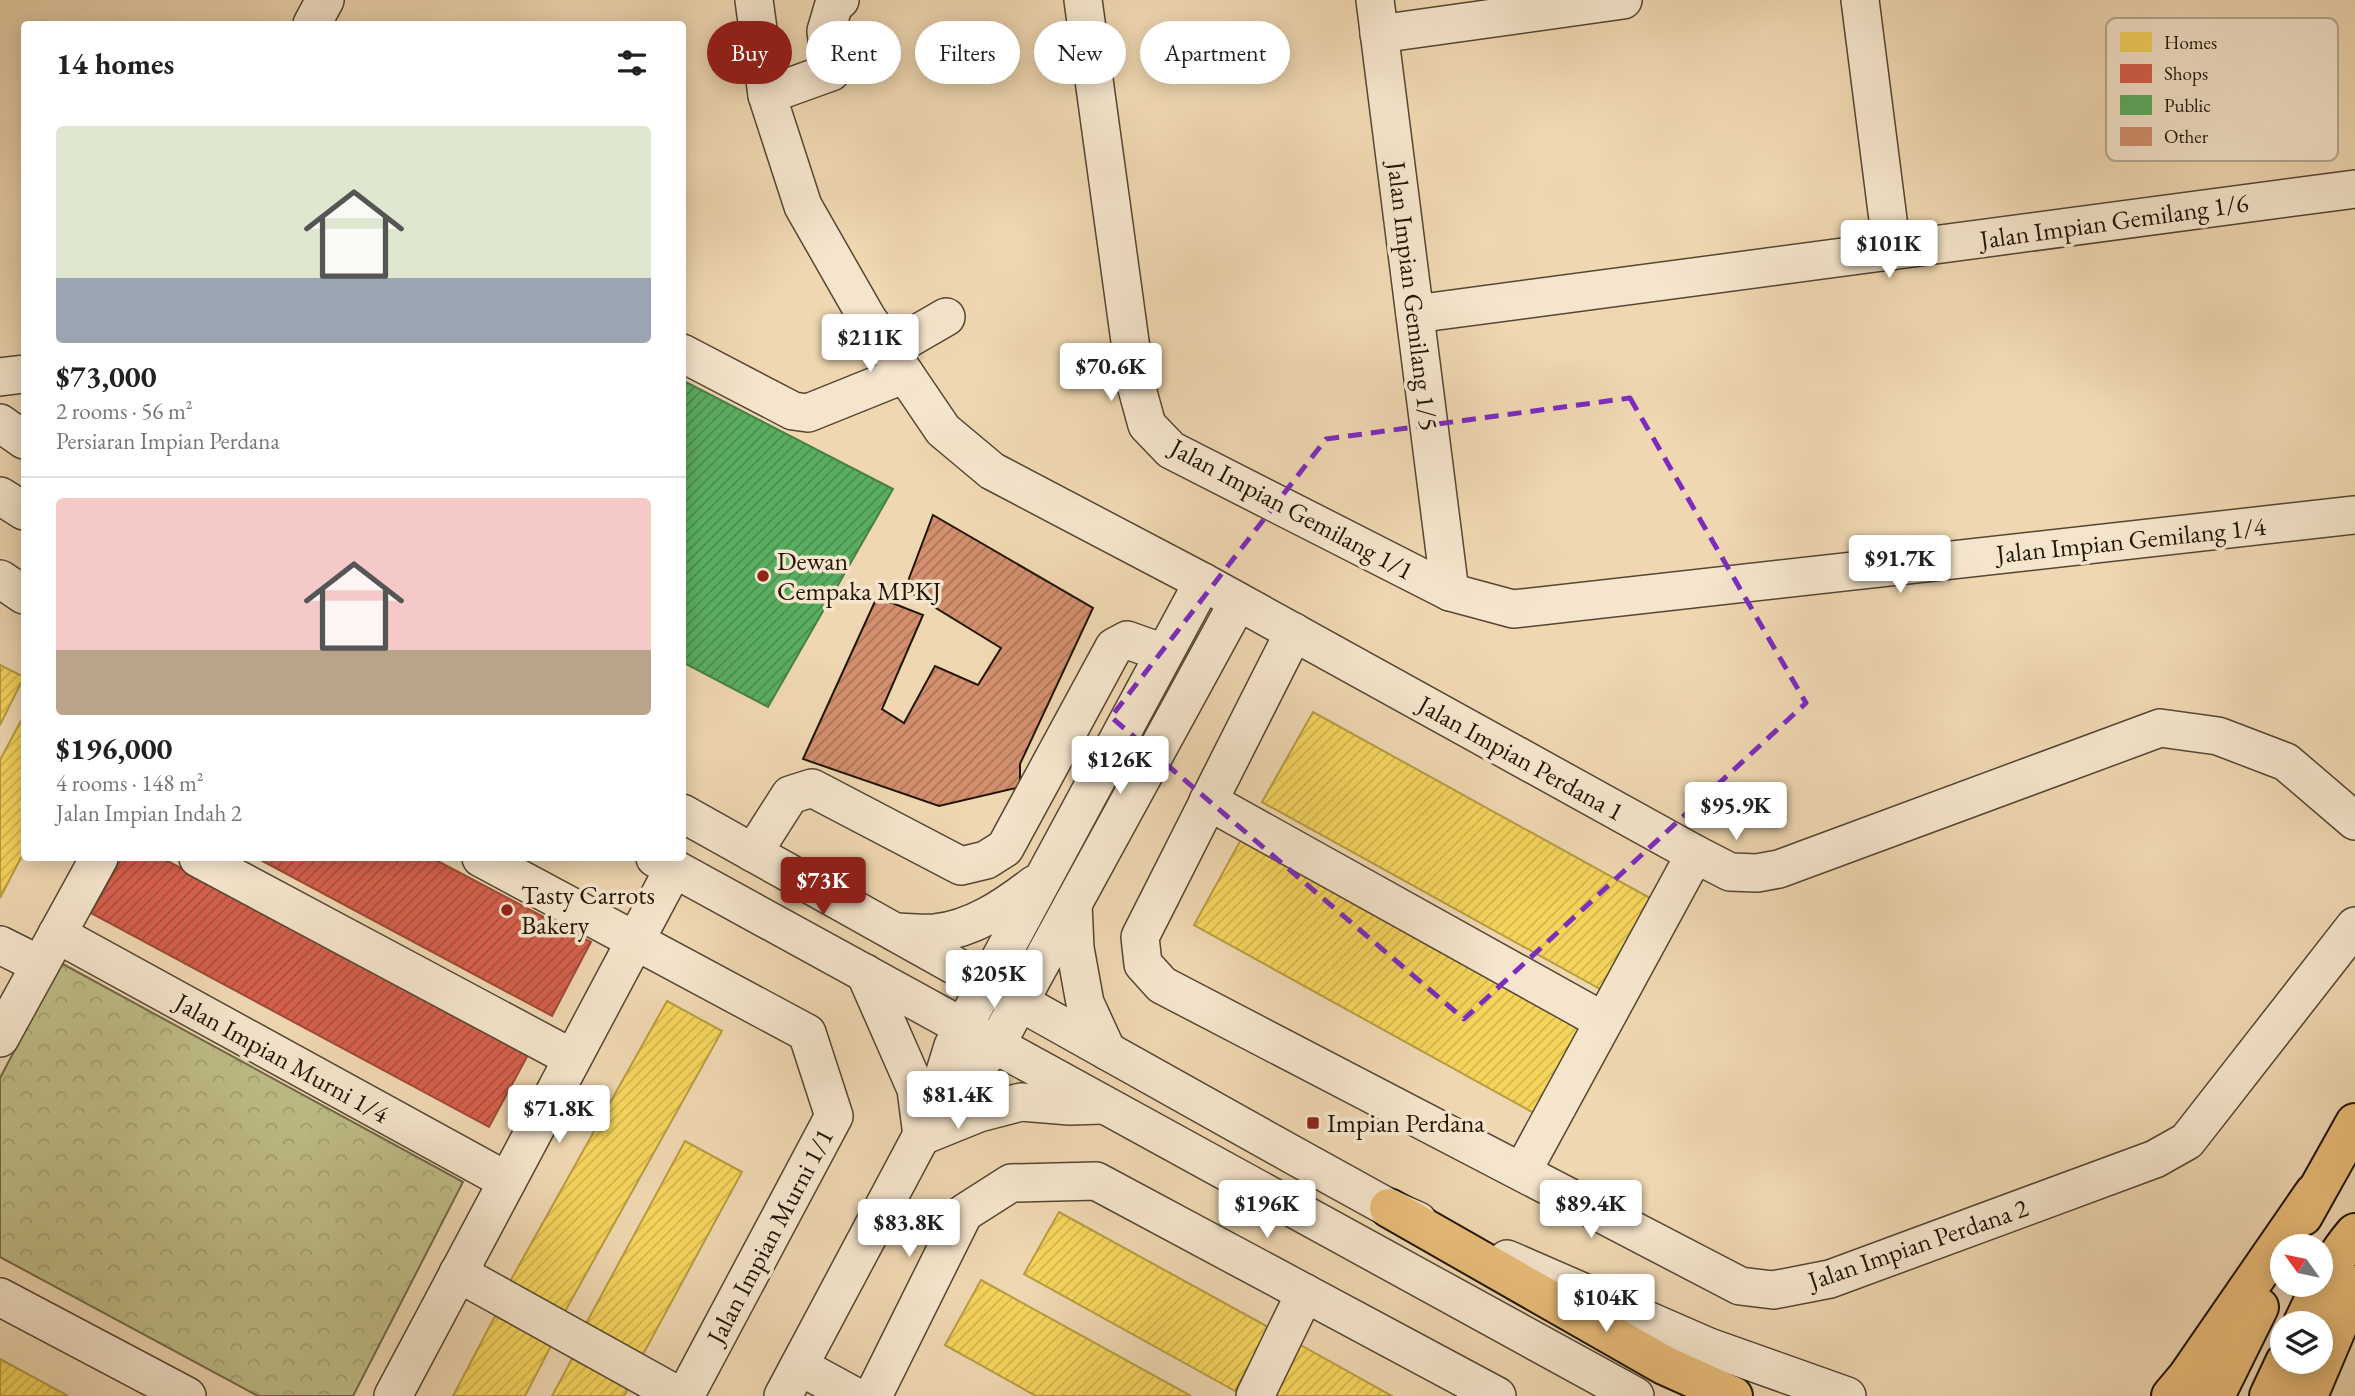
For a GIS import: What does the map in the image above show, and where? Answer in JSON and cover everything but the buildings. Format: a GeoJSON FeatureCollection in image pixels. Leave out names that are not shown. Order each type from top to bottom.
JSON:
{"type":"FeatureCollection","features":[{"type":"Feature","properties":{"kind":"highway"},"geometry":{"type":"LineString","coordinates":[[2171,1396],[2187,1377],[2314,1192],[2355,1123]]}},
{"type":"Feature","properties":{"kind":"highway"},"geometry":{"type":"LineString","coordinates":[[2294,1234],[2314,1192]]}},
{"type":"Feature","properties":{"kind":"highway"},"geometry":{"type":"LineString","coordinates":[[1390,1208],[1664,1365],[1732,1396]]}},
{"type":"Feature","properties":{"kind":"highway"},"geometry":{"type":"LineString","coordinates":[[2309,1311],[2345,1244],[2355,1233]]}},
{"type":"Feature","properties":{"kind":"highway"},"geometry":{"type":"LineString","coordinates":[[2215,1396],[2270,1284]]}},
{"type":"Feature","properties":{"kind":"highway"},"geometry":{"type":"LineString","coordinates":[[2308,1396],[2355,1285]]}},
{"type":"Feature","properties":{"kind":"highway"},"geometry":{"type":"LineString","coordinates":[[2269,1396],[2279,1374]]}},
{"type":"Feature","properties":{"kind":"street"},"geometry":{"type":"LineString","coordinates":[[314,21],[325,0]]}},
{"type":"Feature","properties":{"kind":"street","name":"Jalan Impian Perdana 1"},"geometry":{"type":"LineString","coordinates":[[754,0],[767,95],[803,206],[867,318],[943,430],[992,471],[1203,582],[1730,872],[1757,873],[1779,869],[2160,728],[2218,736],[2286,762],[2355,821]]}},
{"type":"Feature","properties":{"kind":"street"},"geometry":{"type":"LineString","coordinates":[[767,95],[831,72],[826,32],[834,4],[840,0]]}},
{"type":"Feature","properties":{"kind":"street","name":"Jalan Impian Gemilang 1/1"},"geometry":{"type":"LineString","coordinates":[[1083,0],[1136,385],[1147,425],[1171,450],[1450,592]]}},
{"type":"Feature","properties":{"kind":"street"},"geometry":{"type":"LineString","coordinates":[[1377,17],[1623,0]]}},
{"type":"Feature","properties":{"kind":"street"},"geometry":{"type":"LineString","coordinates":[[1860,0],[1892,251]]}},
{"type":"Feature","properties":{"kind":"street","name":"Jalan Impian Gemilang 1/5"},"geometry":{"type":"LineString","coordinates":[[1377,17],[1450,592]]}},
{"type":"Feature","properties":{"kind":"street","name":"Jalan Impian Gemilang 1/6"},"geometry":{"type":"LineString","coordinates":[[1415,314],[2355,189]]}},
{"type":"Feature","properties":{"kind":"street"},"geometry":{"type":"LineString","coordinates":[[686,354],[793,411],[808,413],[897,362],[946,317]]}},
{"type":"Feature","properties":{"kind":"street"},"geometry":{"type":"LineString","coordinates":[[0,377],[21,374]]}},
{"type":"Feature","properties":{"kind":"street"},"geometry":{"type":"LineString","coordinates":[[0,423],[21,438]]}},
{"type":"Feature","properties":{"kind":"street","name":"Jalan Impian Gemilang 1/4"},"geometry":{"type":"LineString","coordinates":[[1450,592],[1513,609],[2355,515]]}},
{"type":"Feature","properties":{"kind":"street"},"geometry":{"type":"LineString","coordinates":[[0,579],[21,592]]}},
{"type":"Feature","properties":{"kind":"street"},"geometry":{"type":"LineString","coordinates":[[854,1396],[791,1381],[941,1099],[953,1046],[1203,582]]}},
{"type":"Feature","properties":{"kind":"street"},"geometry":{"type":"LineString","coordinates":[[941,1099],[972,1072],[996,1045],[1238,602]]}},
{"type":"Feature","properties":{"kind":"street","name":"Jalan Impian Perdana 2"},"geometry":{"type":"LineString","coordinates":[[1294,632],[1140,937],[1143,964],[1162,985],[1740,1286],[1773,1290],[1830,1279],[2154,1159],[2186,1141],[2355,926]]}},
{"type":"Feature","properties":{"kind":"street"},"geometry":{"type":"LineString","coordinates":[[753,852],[790,795],[812,788],[961,866],[986,860],[1005,848],[1114,648],[1127,640],[1164,653]]}},
{"type":"Feature","properties":{"kind":"street"},"geometry":{"type":"LineString","coordinates":[[1208,801],[1603,1021]]}},
{"type":"Feature","properties":{"kind":"street"},"geometry":{"type":"LineString","coordinates":[[686,815],[1390,1208],[1709,1348],[1847,1396]]}},
{"type":"Feature","properties":{"kind":"street"},"geometry":{"type":"LineString","coordinates":[[1522,1172],[1695,854]]}},
{"type":"Feature","properties":{"kind":"street"},"geometry":{"type":"LineString","coordinates":[[0,1038],[97,861]]}},
{"type":"Feature","properties":{"kind":"street"},"geometry":{"type":"LineString","coordinates":[[204,861],[572,1058]]}},
{"type":"Feature","properties":{"kind":"street"},"geometry":{"type":"LineString","coordinates":[[487,861],[635,941]]}},
{"type":"Feature","properties":{"kind":"street"},"geometry":{"type":"LineString","coordinates":[[393,1396],[635,941],[665,863],[1635,1396]]}},
{"type":"Feature","properties":{"kind":"street"},"geometry":{"type":"LineString","coordinates":[[894,932],[936,933],[968,923],[1000,911],[1043,878]]}},
{"type":"Feature","properties":{"kind":"street"},"geometry":{"type":"LineString","coordinates":[[1073,903],[1075,948],[1086,1003],[1107,1051]]}},
{"type":"Feature","properties":{"kind":"street","name":"Jalan Impian Murni 1/4"},"geometry":{"type":"LineString","coordinates":[[57,934],[507,1181]]}},
{"type":"Feature","properties":{"kind":"street","name":"Jalan Impian Murni 1/1"},"geometry":{"type":"LineString","coordinates":[[635,941],[807,1033],[834,1116],[685,1396]]}},
{"type":"Feature","properties":{"kind":"street"},"geometry":{"type":"LineString","coordinates":[[0,945],[40,965]]}},
{"type":"Feature","properties":{"kind":"street"},"geometry":{"type":"LineString","coordinates":[[865,973],[916,1088],[922,1136]]}},
{"type":"Feature","properties":{"kind":"street"},"geometry":{"type":"LineString","coordinates":[[922,1136],[979,1113],[1021,1102],[1070,1106],[1107,1105]]}},
{"type":"Feature","properties":{"kind":"street"},"geometry":{"type":"LineString","coordinates":[[873,1396],[964,1213],[1012,1183],[1096,1181],[1497,1396]]}},
{"type":"Feature","properties":{"kind":"street"},"geometry":{"type":"LineString","coordinates":[[458,1273],[679,1396]]}},
{"type":"Feature","properties":{"kind":"street"},"geometry":{"type":"LineString","coordinates":[[1255,1396],[1306,1293]]}},
{"type":"Feature","properties":{"kind":"street"},"geometry":{"type":"LineString","coordinates":[[0,1297],[187,1396]]}},
{"type":"Feature","properties":{"kind":"highlighted area"},"geometry":{"type":"Polygon","coordinates":[[[1630,398],[1806,703],[1464,1019],[1111,717],[1326,439],[1630,398]]]}},
{"type":"Feature","properties":{"kind":"green space"},"geometry":{"type":"Polygon","coordinates":[[[61,963],[463,1182],[353,1396],[258,1396],[0,1257],[0,1078],[61,963]]]}},
{"type":"Feature","properties":{"kind":"place","name":"Dewan Cempaka MPKJ"},"geometry":{"type":"Point","coordinates":[763,576]}},
{"type":"Feature","properties":{"kind":"place","name":"Tasty Carrots Bakery"},"geometry":{"type":"Point","coordinates":[507,910]}},
{"type":"Feature","properties":{"kind":"place","name":"Impian Perdana"},"geometry":{"type":"Point","coordinates":[1313,1123]}}]}
